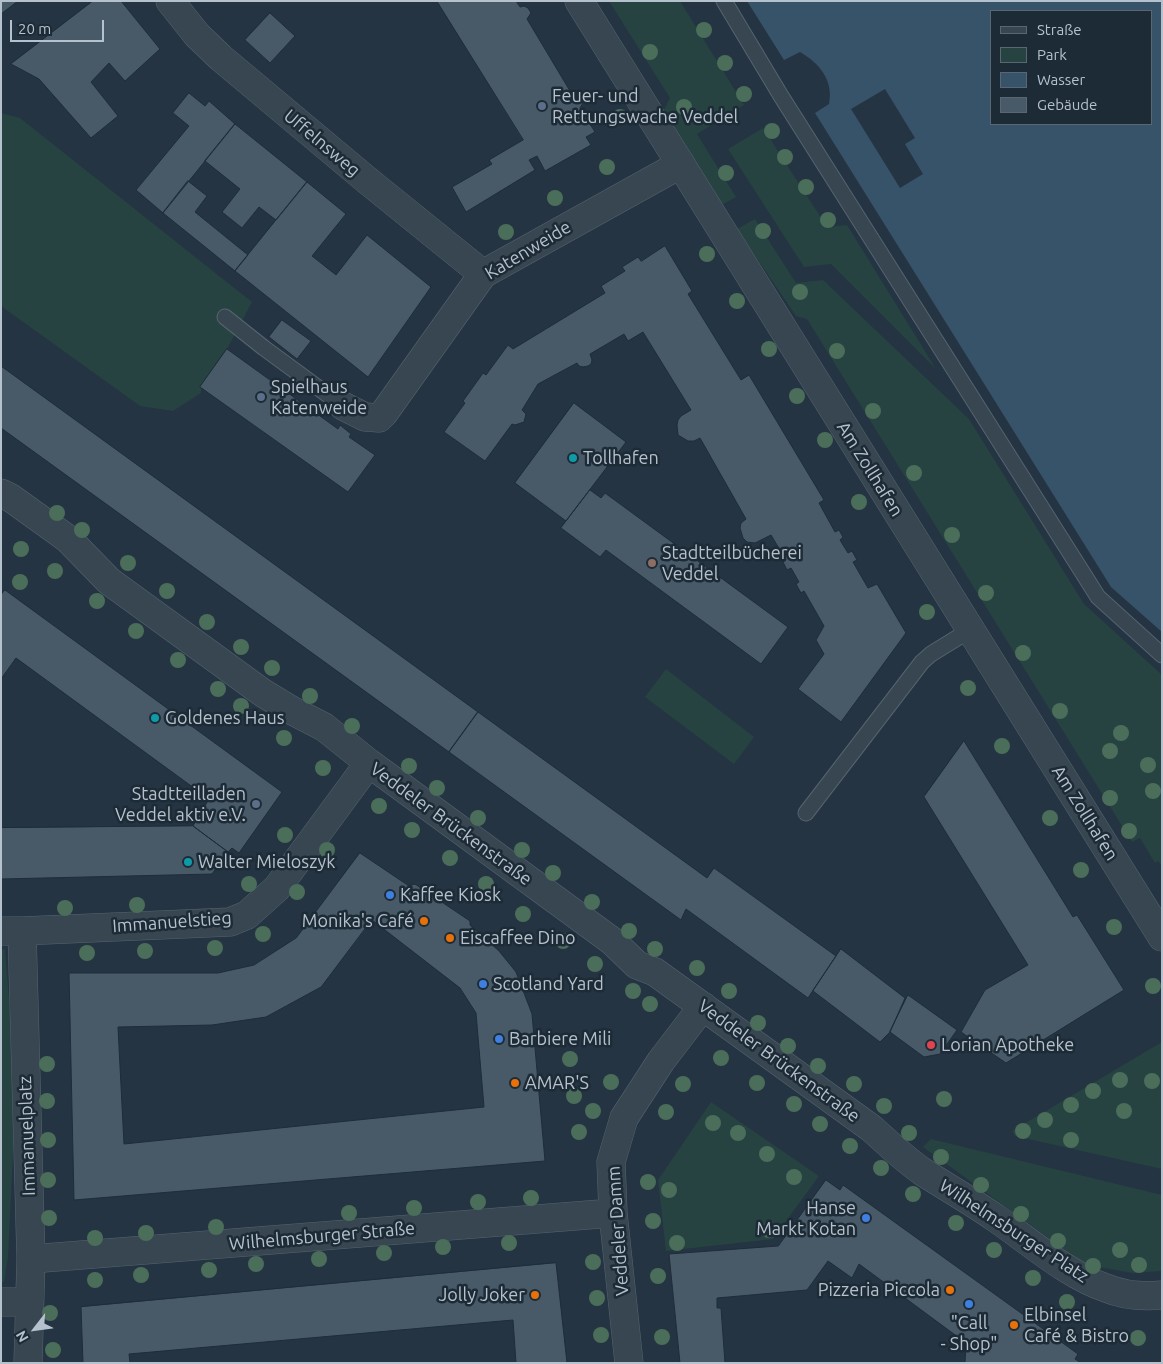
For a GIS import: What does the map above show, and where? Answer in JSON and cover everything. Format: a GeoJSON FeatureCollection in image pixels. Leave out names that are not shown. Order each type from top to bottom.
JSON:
{"type":"FeatureCollection","features":[{"type":"Feature","properties":{"kind":"street","name":"Uffelnsweg"},"geometry":{"type":"LineString","coordinates":[[170,1],[197,35],[220,58],[483,274]]}},
{"type":"Feature","properties":{"kind":"street","name":"Am Zollhafen"},"geometry":{"type":"LineString","coordinates":[[579,1],[1162,937]]}},
{"type":"Feature","properties":{"kind":"street","name":"Katenweide"},"geometry":{"type":"LineString","coordinates":[[343,406],[365,417],[379,418],[483,274],[681,164]]}},
{"type":"Feature","properties":{"kind":"street","name":"Veddeler Brückenstraße"},"geometry":{"type":"LineString","coordinates":[[5,502],[68,539],[109,582],[262,693],[324,727],[368,763],[612,941],[637,965],[655,972],[703,1006],[871,1128],[901,1155]]}},
{"type":"Feature","properties":{"kind":"street","name":"Immanuelstieg"},"geometry":{"type":"LineString","coordinates":[[12,931],[230,922],[247,915],[277,888],[368,763]]}},
{"type":"Feature","properties":{"kind":"street","name":"Immanuelplatz"},"geometry":{"type":"LineString","coordinates":[[12,931],[31,1259],[28,1302],[28,1363]]}},
{"type":"Feature","properties":{"kind":"street","name":"Veddeler Damm"},"geometry":{"type":"LineString","coordinates":[[629,1363],[611,1162],[624,1118],[661,1061],[703,1006]]}},
{"type":"Feature","properties":{"kind":"street","name":"Wilhelmsburger Platz"},"geometry":{"type":"LineString","coordinates":[[901,1155],[922,1171],[968,1199],[1064,1266],[1086,1279],[1104,1288],[1124,1294],[1162,1295]]}},
{"type":"Feature","properties":{"kind":"street","name":"Wilhelmsburger Straße"},"geometry":{"type":"LineString","coordinates":[[31,1259],[614,1212]]}},
{"type":"Feature","properties":{"kind":"street"},"geometry":{"type":"LineString","coordinates":[[1,1302],[28,1302]]}},
{"type":"Feature","properties":{"kind":"lane"},"geometry":{"type":"LineString","coordinates":[[724,1],[781,96],[1098,597],[1162,655]]}},
{"type":"Feature","properties":{"kind":"lane"},"geometry":{"type":"LineString","coordinates":[[225,317],[343,406]]}},
{"type":"Feature","properties":{"kind":"lane"},"geometry":{"type":"LineString","coordinates":[[806,813],[922,662],[937,650],[970,630]]}},
{"type":"Feature","properties":{"kind":"green space"},"geometry":{"type":"Polygon","coordinates":[[[609,1],[680,1],[744,105],[697,134],[736,197],[722,205],[664,110],[670,98],[609,1]]]}},
{"type":"Feature","properties":{"kind":"green space"},"geometry":{"type":"Polygon","coordinates":[[[1,113],[20,118],[252,302],[227,349],[201,387],[201,393],[173,411],[140,406],[1,306],[1,113]]]}},
{"type":"Feature","properties":{"kind":"green space"},"geometry":{"type":"Polygon","coordinates":[[[763,128],[827,227],[847,225],[936,369],[831,264],[804,267],[728,149],[763,128]]]}},
{"type":"Feature","properties":{"kind":"green space"},"geometry":{"type":"Polygon","coordinates":[[[755,219],[796,283],[823,280],[969,419],[1084,604],[1162,675],[1162,866],[1158,861],[1155,863],[1140,838],[1132,842],[807,319],[796,316],[737,229],[755,219]]]}},
{"type":"Feature","properties":{"kind":"green space"},"geometry":{"type":"Polygon","coordinates":[[[666,669],[754,737],[734,764],[645,697],[666,669]]]}},
{"type":"Feature","properties":{"kind":"green space"},"geometry":{"type":"Polygon","coordinates":[[[5,949],[16,1091],[8,1257],[4,1282],[1,1282],[1,950],[5,949]]]}},
{"type":"Feature","properties":{"kind":"green space"},"geometry":{"type":"Polygon","coordinates":[[[1162,1042],[1162,1169],[1015,1136],[1012,1131],[1162,1042]]]}},
{"type":"Feature","properties":{"kind":"green space"},"geometry":{"type":"Polygon","coordinates":[[[711,1102],[819,1176],[773,1239],[666,1251],[658,1180],[711,1102]]]}},
{"type":"Feature","properties":{"kind":"green space"},"geometry":{"type":"Polygon","coordinates":[[[931,1139],[1162,1195],[1162,1271],[1133,1273],[1086,1265],[923,1147],[931,1139]]]}},
{"type":"Feature","properties":{"kind":"water"},"geometry":{"type":"Polygon","coordinates":[[[747,1],[1162,1],[1162,632],[1111,587],[815,113],[829,104],[829,87],[824,73],[813,61],[800,52],[784,60],[747,1]]]}},
{"type":"Feature","properties":{"kind":"pier"},"geometry":{"type":"Polygon","coordinates":[[[885,89],[915,138],[905,144],[923,174],[900,188],[851,109],[885,89]]]}},
{"type":"Feature","properties":{"kind":"building"},"geometry":{"type":"Polygon","coordinates":[[[1,1],[18,1],[1,14],[1,1]]]}},
{"type":"Feature","properties":{"kind":"building"},"geometry":{"type":"Polygon","coordinates":[[[93,1],[121,1],[160,49],[125,81],[109,63],[91,82],[118,116],[91,138],[39,79],[11,64],[93,1]]]}},
{"type":"Feature","properties":{"kind":"building","name":"Feuer- und Rettungswache Veddel"},"geometry":{"type":"Polygon","coordinates":[[[437,1],[516,1],[520,7],[528,8],[531,13],[527,19],[573,96],[578,95],[582,98],[583,103],[580,108],[595,132],[586,137],[591,145],[545,171],[537,156],[529,160],[535,170],[466,212],[452,187],[492,164],[489,160],[523,140],[437,1]]]}},
{"type":"Feature","properties":{"kind":"building"},"geometry":{"type":"Polygon","coordinates":[[[270,13],[295,36],[270,63],[245,40],[270,13]]]}},
{"type":"Feature","properties":{"kind":"building"},"geometry":{"type":"Polygon","coordinates":[[[189,93],[205,106],[209,101],[235,124],[163,213],[136,190],[189,126],[173,113],[189,93]]]}},
{"type":"Feature","properties":{"kind":"building"},"geometry":{"type":"Polygon","coordinates":[[[235,124],[307,182],[276,220],[259,207],[242,228],[222,212],[240,189],[205,161],[235,124]]]}},
{"type":"Feature","properties":{"kind":"building"},"geometry":{"type":"Polygon","coordinates":[[[188,181],[207,196],[195,212],[248,255],[235,271],[163,213],[188,181]]]}},
{"type":"Feature","properties":{"kind":"building"},"geometry":{"type":"Polygon","coordinates":[[[307,182],[346,214],[312,256],[336,275],[367,235],[431,287],[368,377],[235,271],[307,182]]]}},
{"type":"Feature","properties":{"kind":"building"},"geometry":{"type":"Polygon","coordinates":[[[665,246],[692,291],[688,294],[741,380],[749,375],[824,500],[819,503],[835,532],[839,530],[843,537],[840,540],[848,553],[852,551],[857,560],[853,562],[868,588],[877,584],[906,633],[841,722],[798,689],[824,654],[816,640],[824,626],[804,591],[801,593],[796,584],[799,582],[791,568],[787,570],[783,562],[786,560],[771,535],[755,543],[747,542],[743,538],[740,528],[741,523],[746,519],[700,438],[688,441],[678,435],[678,420],[691,410],[643,332],[628,341],[624,334],[590,354],[592,360],[588,366],[579,366],[577,363],[538,384],[522,410],[526,414],[524,422],[512,424],[485,461],[444,432],[465,403],[463,401],[483,373],[486,375],[508,345],[513,349],[605,293],[601,286],[625,271],[622,267],[638,257],[641,261],[665,246]]]}},
{"type":"Feature","properties":{"kind":"building"},"geometry":{"type":"Polygon","coordinates":[[[282,320],[311,341],[297,359],[269,337],[282,320]]]}},
{"type":"Feature","properties":{"kind":"building"},"geometry":{"type":"Polygon","coordinates":[[[227,349],[338,429],[340,425],[351,434],[349,437],[375,455],[348,492],[200,387],[227,349]]]}},
{"type":"Feature","properties":{"kind":"building"},"geometry":{"type":"Polygon","coordinates":[[[1,366],[478,712],[449,752],[1,428],[1,366]]]}},
{"type":"Feature","properties":{"kind":"building","name":"Tollhafen"},"geometry":{"type":"Polygon","coordinates":[[[574,403],[626,442],[566,521],[515,483],[574,403]]]}},
{"type":"Feature","properties":{"kind":"building"},"geometry":{"type":"Polygon","coordinates":[[[590,490],[601,498],[605,493],[788,627],[761,664],[606,550],[600,557],[561,528],[590,490]]]}},
{"type":"Feature","properties":{"kind":"building"},"geometry":{"type":"Polygon","coordinates":[[[5,590],[282,792],[239,853],[232,848],[228,852],[193,826],[209,799],[16,658],[1,679],[1,595],[5,590]]]}},
{"type":"Feature","properties":{"kind":"building"},"geometry":{"type":"Polygon","coordinates":[[[478,712],[707,878],[714,868],[836,956],[808,998],[686,909],[681,920],[449,752],[478,712]]]}},
{"type":"Feature","properties":{"kind":"building"},"geometry":{"type":"Polygon","coordinates":[[[964,741],[1073,917],[1077,915],[1124,990],[1006,1063],[961,1032],[985,990],[1028,965],[924,797],[964,741]]]}},
{"type":"Feature","properties":{"kind":"building"},"geometry":{"type":"Polygon","coordinates":[[[193,826],[228,852],[212,874],[1,879],[1,828],[193,826]]]}},
{"type":"Feature","properties":{"kind":"building"},"geometry":{"type":"Polygon","coordinates":[[[360,853],[409,886],[415,884],[470,921],[470,925],[499,951],[516,972],[532,1014],[545,1161],[74,1200],[69,973],[218,973],[254,965],[296,938],[360,853]],[[372,920],[321,987],[266,1017],[212,1025],[118,1027],[124,1144],[484,1107],[476,1013],[460,988],[372,920]]]}},
{"type":"Feature","properties":{"kind":"building"},"geometry":{"type":"Polygon","coordinates":[[[841,949],[905,998],[890,1032],[880,1042],[813,991],[841,949]]]}},
{"type":"Feature","properties":{"kind":"building"},"geometry":{"type":"Polygon","coordinates":[[[908,995],[957,1030],[940,1054],[924,1057],[890,1032],[908,995]]]}},
{"type":"Feature","properties":{"kind":"building"},"geometry":{"type":"Polygon","coordinates":[[[826,1180],[840,1190],[843,1185],[1078,1354],[1075,1359],[1081,1363],[965,1363],[966,1343],[859,1264],[852,1278],[828,1261],[807,1290],[717,1298],[717,1308],[721,1308],[725,1363],[680,1363],[669,1254],[778,1246],[826,1180]]]}},
{"type":"Feature","properties":{"kind":"building"},"geometry":{"type":"Polygon","coordinates":[[[556,1263],[567,1363],[516,1363],[513,1320],[129,1354],[130,1363],[83,1363],[81,1307],[556,1263]]]}},
{"type":"Feature","properties":{"kind":"place","name":"Feuer- und Rettungswache Veddel"},"geometry":{"type":"Point","coordinates":[542,106]}},
{"type":"Feature","properties":{"kind":"place","name":"Spielhaus Katenweide"},"geometry":{"type":"Point","coordinates":[261,397]}},
{"type":"Feature","properties":{"kind":"place","name":"Tollhafen"},"geometry":{"type":"Point","coordinates":[573,458]}},
{"type":"Feature","properties":{"kind":"place","name":"Stadtteilbücherei Veddel"},"geometry":{"type":"Point","coordinates":[652,563]}},
{"type":"Feature","properties":{"kind":"place","name":"Goldenes Haus"},"geometry":{"type":"Point","coordinates":[155,718]}},
{"type":"Feature","properties":{"kind":"place","name":"Stadtteilladen Veddel aktiv e.V."},"geometry":{"type":"Point","coordinates":[256,804]}},
{"type":"Feature","properties":{"kind":"place","name":"Walter Mieloszyk"},"geometry":{"type":"Point","coordinates":[188,862]}},
{"type":"Feature","properties":{"kind":"place","name":"Kaffee Kiosk"},"geometry":{"type":"Point","coordinates":[390,895]}},
{"type":"Feature","properties":{"kind":"place","name":"Monika's Café"},"geometry":{"type":"Point","coordinates":[424,921]}},
{"type":"Feature","properties":{"kind":"place","name":"Eiscaffee Dino"},"geometry":{"type":"Point","coordinates":[450,938]}},
{"type":"Feature","properties":{"kind":"place","name":"Scotland Yard"},"geometry":{"type":"Point","coordinates":[483,984]}},
{"type":"Feature","properties":{"kind":"place","name":"Barbiere Mili"},"geometry":{"type":"Point","coordinates":[499,1039]}},
{"type":"Feature","properties":{"kind":"place","name":"Lorian Apotheke"},"geometry":{"type":"Point","coordinates":[931,1045]}},
{"type":"Feature","properties":{"kind":"place","name":"AMAR'S"},"geometry":{"type":"Point","coordinates":[515,1083]}},
{"type":"Feature","properties":{"kind":"place","name":"Hanse Markt Kotan"},"geometry":{"type":"Point","coordinates":[866,1218]}},
{"type":"Feature","properties":{"kind":"place","name":"Pizzeria Piccola"},"geometry":{"type":"Point","coordinates":[950,1290]}},
{"type":"Feature","properties":{"kind":"place","name":"Jolly Joker"},"geometry":{"type":"Point","coordinates":[535,1295]}},
{"type":"Feature","properties":{"kind":"place","name":"\"Call - Shop\""},"geometry":{"type":"Point","coordinates":[969,1304]}},
{"type":"Feature","properties":{"kind":"place","name":"Elbinsel Café & Bistro"},"geometry":{"type":"Point","coordinates":[1014,1325]}}]}
